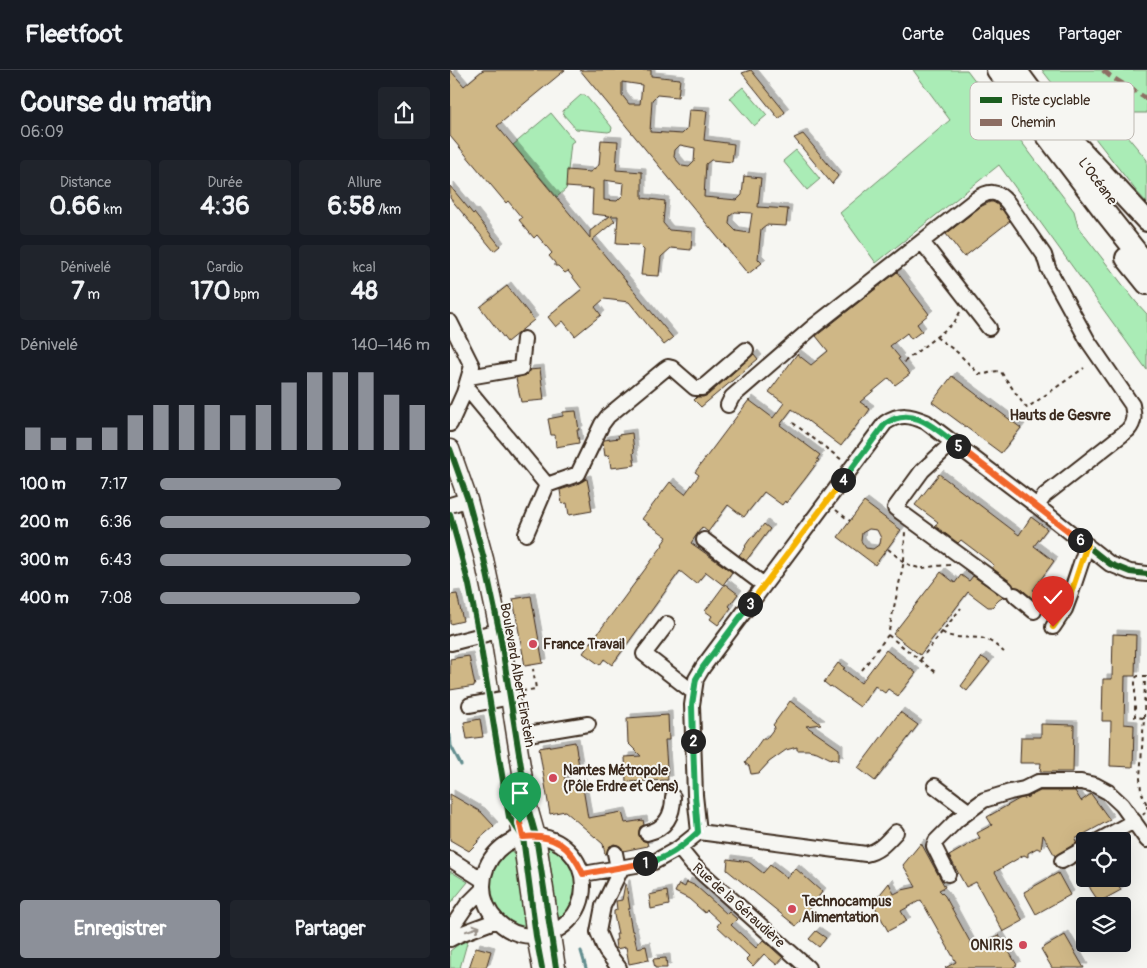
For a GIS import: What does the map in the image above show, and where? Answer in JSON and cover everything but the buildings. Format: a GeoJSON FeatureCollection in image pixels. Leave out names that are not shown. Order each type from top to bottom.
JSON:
{"type":"FeatureCollection","features":[{"type":"Feature","properties":{"kind":"highway"},"geometry":{"type":"LineString","coordinates":[[997,70],[1006,82]]}},
{"type":"Feature","properties":{"kind":"highway"},"geometry":{"type":"LineString","coordinates":[[1016,70],[1025,82]]}},
{"type":"Feature","properties":{"kind":"highway"},"geometry":{"type":"LineString","coordinates":[[1050,140],[1104,211],[1120,250],[1147,284]]}},
{"type":"Feature","properties":{"kind":"highway","name":"L’Océane"},"geometry":{"type":"LineString","coordinates":[[1067,140],[1147,244]]}},
{"type":"Feature","properties":{"kind":"highway"},"geometry":{"type":"LineString","coordinates":[[1071,140],[1147,221]]}},
{"type":"Feature","properties":{"kind":"highway","name":"L’Océane"},"geometry":{"type":"LineString","coordinates":[[1104,211],[1147,265]]}},
{"type":"Feature","properties":{"kind":"main road","name":"Boulevard Albert Einstein"},"geometry":{"type":"LineString","coordinates":[[450,449],[468,500],[484,560],[500,634],[505,696],[530,836]]}},
{"type":"Feature","properties":{"kind":"main road","name":"Boulevard Albert Einstein"},"geometry":{"type":"LineString","coordinates":[[450,474],[455,504],[476,561],[490,633],[516,736],[527,804],[543,935],[542,968]]}},
{"type":"Feature","properties":{"kind":"main road","name":"Boulevard Albert Einstein"},"geometry":{"type":"LineString","coordinates":[[543,935],[556,968]]}},
{"type":"Feature","properties":{"kind":"street"},"geometry":{"type":"LineString","coordinates":[[728,405],[732,397],[814,326],[981,196],[990,192],[1002,196],[1044,255],[1048,268],[1088,341],[1132,405],[1134,413],[1134,420],[1128,430],[1045,495],[1037,506]]}},
{"type":"Feature","properties":{"kind":"street"},"geometry":{"type":"LineString","coordinates":[[922,242],[989,328]]}},
{"type":"Feature","properties":{"kind":"street"},"geometry":{"type":"LineString","coordinates":[[450,322],[472,366],[450,424]]}},
{"type":"Feature","properties":{"kind":"street"},"geometry":{"type":"LineString","coordinates":[[467,382],[520,368],[524,339]]}},
{"type":"Feature","properties":{"kind":"street"},"geometry":{"type":"LineString","coordinates":[[526,534],[547,485],[578,474],[602,424],[608,416],[664,369],[672,368],[695,388],[702,388],[746,350]]}},
{"type":"Feature","properties":{"kind":"street"},"geometry":{"type":"LineString","coordinates":[[467,382],[547,485]]}},
{"type":"Feature","properties":{"kind":"street"},"geometry":{"type":"LineString","coordinates":[[698,832],[692,705],[696,679],[703,667],[885,424],[893,418],[915,417],[926,422],[1110,564],[1130,572],[1147,574]]}},
{"type":"Feature","properties":{"kind":"street"},"geometry":{"type":"LineString","coordinates":[[953,442],[922,471],[895,508],[1010,592],[1034,612]]}},
{"type":"Feature","properties":{"kind":"street"},"geometry":{"type":"LineString","coordinates":[[704,540],[764,585]]}},
{"type":"Feature","properties":{"kind":"street"},"geometry":{"type":"LineString","coordinates":[[1053,627],[1065,609],[1087,545]]}},
{"type":"Feature","properties":{"kind":"street"},"geometry":{"type":"LineString","coordinates":[[667,624],[644,654],[693,692]]}},
{"type":"Feature","properties":{"kind":"street"},"geometry":{"type":"LineString","coordinates":[[452,643],[490,633]]}},
{"type":"Feature","properties":{"kind":"street"},"geometry":{"type":"LineString","coordinates":[[470,705],[505,696]]}},
{"type":"Feature","properties":{"kind":"street"},"geometry":{"type":"LineString","coordinates":[[516,736],[588,724]]}},
{"type":"Feature","properties":{"kind":"street"},"geometry":{"type":"LineString","coordinates":[[948,874],[934,846],[946,830],[984,800],[1024,789],[1038,782],[1081,782],[1095,785],[1108,792],[1122,805],[1147,840]]}},
{"type":"Feature","properties":{"kind":"street"},"geometry":{"type":"LineString","coordinates":[[935,786],[968,811]]}},
{"type":"Feature","properties":{"kind":"street"},"geometry":{"type":"LineString","coordinates":[[648,833],[658,829],[670,818],[673,797]]}},
{"type":"Feature","properties":{"kind":"street"},"geometry":{"type":"LineString","coordinates":[[1114,832],[1134,821]]}},
{"type":"Feature","properties":{"kind":"street"},"geometry":{"type":"LineString","coordinates":[[583,874],[654,862],[679,848],[698,832],[866,854],[874,852],[881,847],[896,832]]}},
{"type":"Feature","properties":{"kind":"street"},"geometry":{"type":"LineString","coordinates":[[530,836],[549,838],[561,844],[571,854],[583,874],[583,897],[577,912],[564,926],[543,935],[524,936],[510,930],[496,920],[486,903],[483,884],[486,867],[494,855],[511,841],[530,836]]}},
{"type":"Feature","properties":{"kind":"street","name":"Rue de la Géraudière"},"geometry":{"type":"LineString","coordinates":[[679,848],[692,864],[808,968]]}},
{"type":"Feature","properties":{"kind":"street"},"geometry":{"type":"LineString","coordinates":[[615,853],[620,867],[603,906],[598,932],[606,951],[619,968]]}},
{"type":"Feature","properties":{"kind":"street"},"geometry":{"type":"LineString","coordinates":[[1062,861],[1076,853]]}},
{"type":"Feature","properties":{"kind":"street"},"geometry":{"type":"LineString","coordinates":[[450,859],[483,884]]}},
{"type":"Feature","properties":{"kind":"street"},"geometry":{"type":"LineString","coordinates":[[450,930],[483,884]]}},
{"type":"Feature","properties":{"kind":"street"},"geometry":{"type":"LineString","coordinates":[[450,939],[496,920]]}},
{"type":"Feature","properties":{"kind":"path"},"geometry":{"type":"LineString","coordinates":[[904,362],[954,323],[962,309],[969,302]]}},
{"type":"Feature","properties":{"kind":"path"},"geometry":{"type":"LineString","coordinates":[[936,337],[956,352],[979,374],[987,375],[996,371],[1001,372],[1028,408],[1084,368]]}},
{"type":"Feature","properties":{"kind":"path"},"geometry":{"type":"LineString","coordinates":[[793,423],[852,468]]}},
{"type":"Feature","properties":{"kind":"path"},"geometry":{"type":"LineString","coordinates":[[835,509],[850,520]]}},
{"type":"Feature","properties":{"kind":"path"},"geometry":{"type":"LineString","coordinates":[[862,670],[888,635],[904,561],[905,528],[909,518]]}},
{"type":"Feature","properties":{"kind":"path"},"geometry":{"type":"LineString","coordinates":[[888,549],[914,568],[951,566],[964,558]]}},
{"type":"Feature","properties":{"kind":"path"},"geometry":{"type":"LineString","coordinates":[[920,660],[960,608]]}},
{"type":"Feature","properties":{"kind":"path"},"geometry":{"type":"LineString","coordinates":[[942,632],[958,638],[985,639],[1004,652]]}},
{"type":"Feature","properties":{"kind":"path"},"geometry":{"type":"LineString","coordinates":[[888,635],[935,672]]}},
{"type":"Feature","properties":{"kind":"path"},"geometry":{"type":"LineString","coordinates":[[505,696],[536,689],[533,669]]}},
{"type":"Feature","properties":{"kind":"path"},"geometry":{"type":"LineString","coordinates":[[1144,718],[1135,717],[1135,678],[1138,676],[1146,676],[1144,718],[1140,778],[1141,791],[1147,805]]}},
{"type":"Feature","properties":{"kind":"green space"},"geometry":{"type":"Polygon","coordinates":[[[913,70],[967,70],[976,82],[970,82],[970,140],[1020,140],[1074,211],[1078,227],[1147,314],[1147,370],[999,165],[876,263],[840,213],[950,120],[913,70]]]}},
{"type":"Feature","properties":{"kind":"green space"},"geometry":{"type":"Polygon","coordinates":[[[1042,70],[1147,70],[1147,113],[1134,113],[1134,82],[1051,82],[1042,70]]]}},
{"type":"Feature","properties":{"kind":"green space"},"geometry":{"type":"Polygon","coordinates":[[[743,87],[767,115],[754,126],[730,98],[743,87]]]}},
{"type":"Feature","properties":{"kind":"green space"},"geometry":{"type":"Polygon","coordinates":[[[581,95],[585,95],[611,126],[611,131],[576,129],[563,114],[563,111],[581,95]]]}},
{"type":"Feature","properties":{"kind":"green space"},"geometry":{"type":"Polygon","coordinates":[[[551,113],[574,141],[571,143],[566,189],[557,197],[513,145],[551,113]]]}},
{"type":"Feature","properties":{"kind":"green space"},"geometry":{"type":"Polygon","coordinates":[[[1097,140],[1130,140],[1147,160],[1147,203],[1097,140]]]}},
{"type":"Feature","properties":{"kind":"green space"},"geometry":{"type":"Polygon","coordinates":[[[796,150],[820,179],[807,190],[783,161],[796,150]]]}},
{"type":"Feature","properties":{"kind":"green space"},"geometry":{"type":"Polygon","coordinates":[[[545,846],[554,848],[566,856],[573,864],[580,882],[578,900],[574,909],[560,924],[558,924],[545,846]]]}},
{"type":"Feature","properties":{"kind":"green space"},"geometry":{"type":"Polygon","coordinates":[[[509,850],[515,856],[525,922],[522,928],[512,925],[497,913],[492,905],[490,896],[490,876],[496,862],[509,850]]]}},
{"type":"Feature","properties":{"kind":"green space"},"geometry":{"type":"Polygon","coordinates":[[[450,871],[468,882],[450,904],[450,871]]]}},
{"type":"Feature","properties":{"kind":"green space"},"geometry":{"type":"Polygon","coordinates":[[[469,936],[460,968],[450,968],[450,951],[469,936]]]}},
{"type":"Feature","properties":{"kind":"waterway"},"geometry":{"type":"LineString","coordinates":[[450,735],[451,746],[461,765]]}},
{"type":"Feature","properties":{"kind":"waterway"},"geometry":{"type":"LineString","coordinates":[[581,951],[586,968]]}},
{"type":"Feature","properties":{"kind":"marked path"},"geometry":{"type":"LineString","coordinates":[[1103,70],[1120,82]]}},
{"type":"Feature","properties":{"kind":"marked path"},"geometry":{"type":"LineString","coordinates":[[1134,91],[1147,99]]}},
{"type":"Feature","properties":{"kind":"cycle path"},"geometry":{"type":"LineString","coordinates":[[583,874],[654,862],[679,848],[699,832],[695,795],[692,705],[696,679],[885,423],[890,420],[905,416],[926,422],[1110,564],[1130,572],[1147,574]]}},
{"type":"Feature","properties":{"kind":"cycle path"},"geometry":{"type":"LineString","coordinates":[[450,449],[468,500],[484,559],[500,634],[527,804],[536,836],[556,968]]}},
{"type":"Feature","properties":{"kind":"cycle path"},"geometry":{"type":"LineString","coordinates":[[450,514],[469,585],[479,636],[509,817],[523,837],[542,968]]}},
{"type":"Feature","properties":{"kind":"place","name":"France Travail"},"geometry":{"type":"Point","coordinates":[533,644]}},
{"type":"Feature","properties":{"kind":"place","name":"Nantes Métropole (Pôle Erdre et Cens)"},"geometry":{"type":"Point","coordinates":[553,778]}},
{"type":"Feature","properties":{"kind":"place","name":"Technocampus Alimentation"},"geometry":{"type":"Point","coordinates":[792,909]}},
{"type":"Feature","properties":{"kind":"place","name":"ONIRIS"},"geometry":{"type":"Point","coordinates":[1023,945]}},
{"type":"Feature","properties":{"kind":"district","name":"Hauts de Gesvre"},"geometry":{"type":"Point","coordinates":[1060,415]}},
{"type":"Feature","properties":{"kind":"route"},"geometry":{"type":"LineString","coordinates":[[520,823],[523,837],[549,838],[561,844],[571,854],[583,874],[654,862],[679,848],[698,832],[692,705],[696,679],[703,667],[885,424],[893,418],[915,417],[926,422],[1087,545],[1065,609],[1053,627]]}}]}
